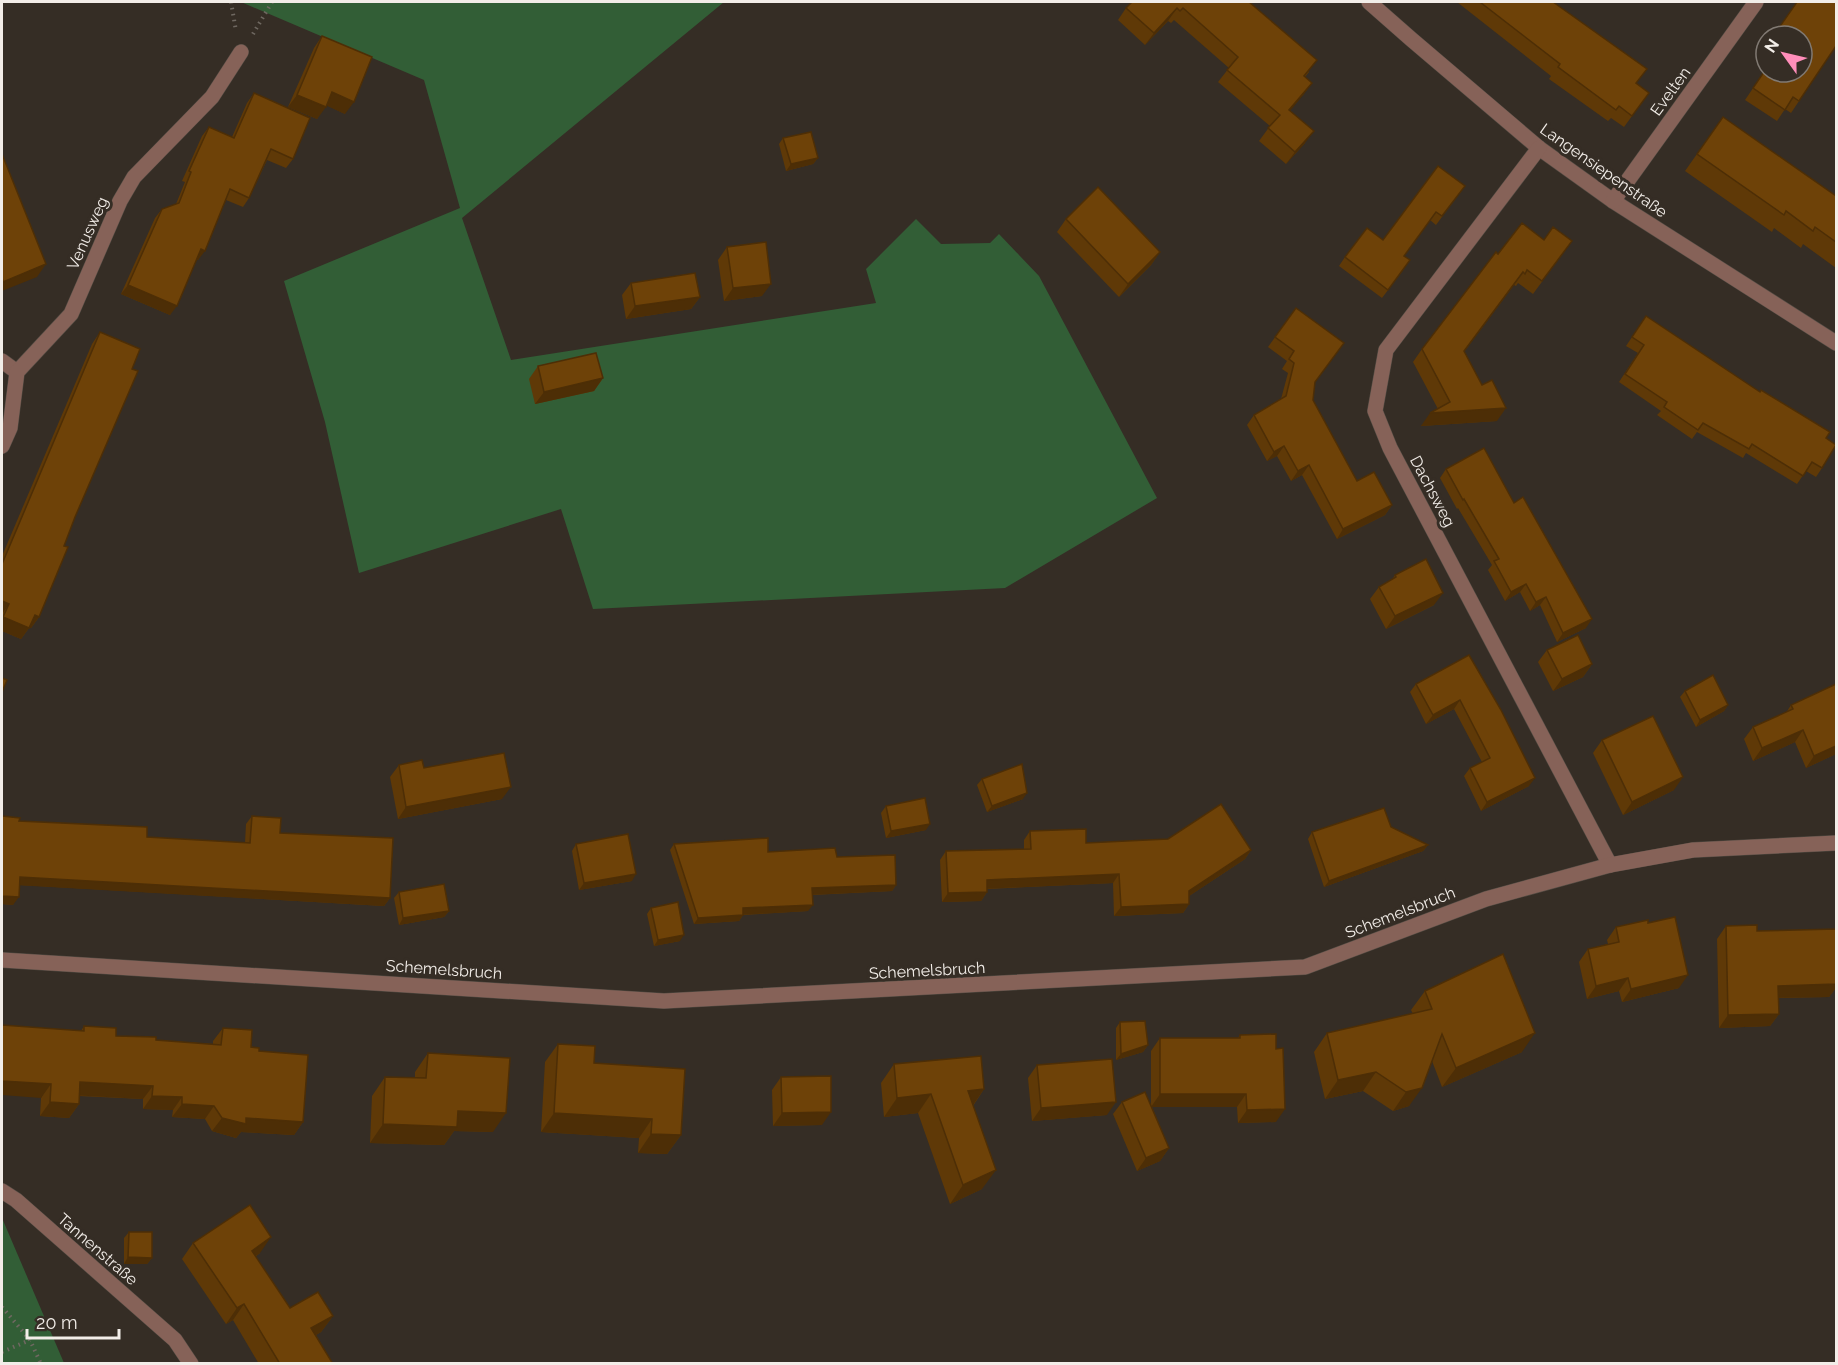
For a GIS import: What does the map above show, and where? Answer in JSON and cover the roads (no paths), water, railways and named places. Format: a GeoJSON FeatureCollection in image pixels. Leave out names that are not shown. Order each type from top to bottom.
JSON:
{"type":"FeatureCollection","features":[{"type":"Feature","properties":{"kind":"street","name":"Langensiepenstraße"},"geometry":{"type":"LineString","coordinates":[[1369,2],[1539,148],[1613,201],[1836,343]]}},
{"type":"Feature","properties":{"kind":"street","name":"Evelten"},"geometry":{"type":"LineString","coordinates":[[1613,201],[1756,2]]}},
{"type":"Feature","properties":{"kind":"street","name":"Venusweg"},"geometry":{"type":"LineString","coordinates":[[17,372],[71,314],[120,201],[134,177],[212,97],[241,52]]}},
{"type":"Feature","properties":{"kind":"street","name":"Dachsweg"},"geometry":{"type":"LineString","coordinates":[[1539,148],[1386,350],[1375,411],[1390,448],[1610,865]]}},
{"type":"Feature","properties":{"kind":"street"},"geometry":{"type":"LineString","coordinates":[[2,361],[17,372],[10,428],[2,446]]}},
{"type":"Feature","properties":{"kind":"street","name":"Schemelsbruch"},"geometry":{"type":"LineString","coordinates":[[2,960],[664,1001],[1293,968],[1305,967],[1486,899],[1610,865],[1693,850],[1836,843]]}},
{"type":"Feature","properties":{"kind":"street","name":"Tannenstraße"},"geometry":{"type":"LineString","coordinates":[[2,1191],[175,1340],[191,1364]]}}]}
